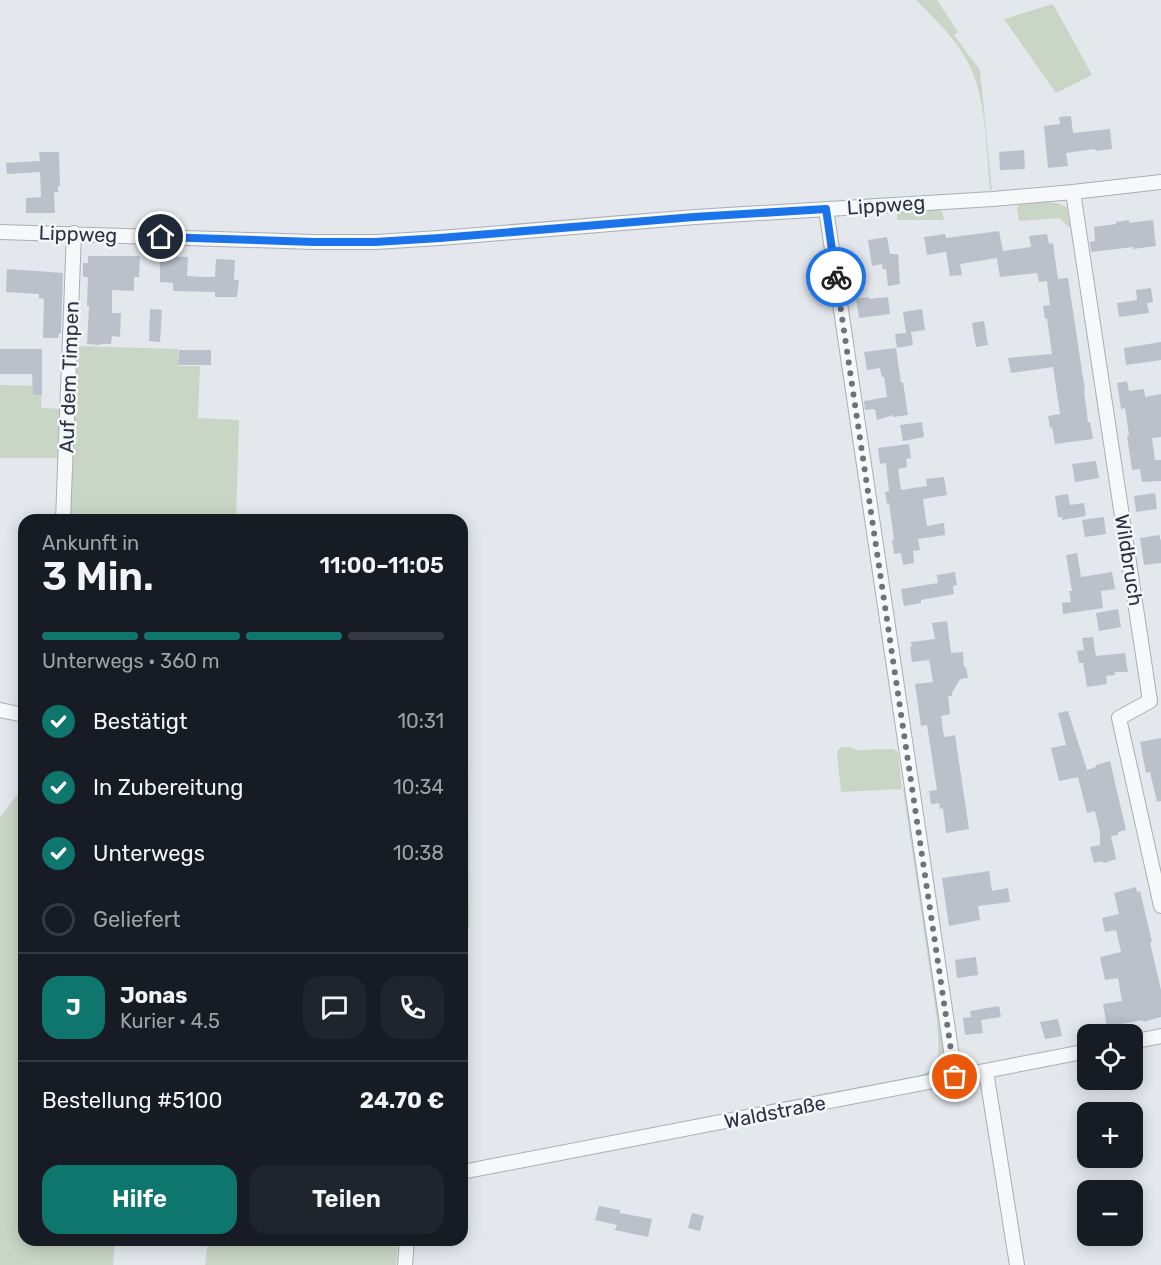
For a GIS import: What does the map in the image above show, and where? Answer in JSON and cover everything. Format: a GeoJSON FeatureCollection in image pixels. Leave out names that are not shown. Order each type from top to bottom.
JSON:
{"type":"FeatureCollection","features":[{"type":"Feature","properties":{"kind":"street","name":"Lippweg"},"geometry":{"type":"LineString","coordinates":[[0,232],[375,242],[694,217],[1073,192],[1161,182]]}},
{"type":"Feature","properties":{"kind":"street","name":"Wildbruch"},"geometry":{"type":"LineString","coordinates":[[1073,192],[1150,701],[1119,718],[1161,906]]}},
{"type":"Feature","properties":{"kind":"street"},"geometry":{"type":"LineString","coordinates":[[826,209],[955,1077]]}},
{"type":"Feature","properties":{"kind":"street","name":"Auf dem Timpen"},"geometry":{"type":"LineString","coordinates":[[63,514],[74,233]]}},
{"type":"Feature","properties":{"kind":"street"},"geometry":{"type":"LineString","coordinates":[[0,710],[18,714]]}},
{"type":"Feature","properties":{"kind":"street"},"geometry":{"type":"LineString","coordinates":[[1143,1040],[1161,1036]]}},
{"type":"Feature","properties":{"kind":"street","name":"Waldstraße"},"geometry":{"type":"LineString","coordinates":[[468,1171],[1077,1053]]}},
{"type":"Feature","properties":{"kind":"street"},"geometry":{"type":"LineString","coordinates":[[986,1071],[1017,1265]]}},
{"type":"Feature","properties":{"kind":"street"},"geometry":{"type":"LineString","coordinates":[[405,1265],[407,1246]]}},
{"type":"Feature","properties":{"kind":"green space"},"geometry":{"type":"Polygon","coordinates":[[[916,0],[937,0],[958,32],[954,35],[980,70],[992,190],[990,190],[982,106],[973,73],[956,43],[916,0]]]}},
{"type":"Feature","properties":{"kind":"green space"},"geometry":{"type":"Polygon","coordinates":[[[1053,4],[1092,75],[1056,93],[1004,19],[1053,4]]]}},
{"type":"Feature","properties":{"kind":"green space"},"geometry":{"type":"Polygon","coordinates":[[[1038,202],[1057,203],[1067,208],[1070,228],[1059,218],[1019,221],[1017,208],[1019,205],[1038,202]]]}},
{"type":"Feature","properties":{"kind":"green space"},"geometry":{"type":"Polygon","coordinates":[[[899,211],[942,211],[944,220],[897,220],[899,211]]]}},
{"type":"Feature","properties":{"kind":"green space"},"geometry":{"type":"Polygon","coordinates":[[[76,346],[178,349],[178,366],[200,366],[198,418],[239,420],[236,514],[69,514],[76,346]]]}},
{"type":"Feature","properties":{"kind":"green space"},"geometry":{"type":"Polygon","coordinates":[[[0,385],[42,386],[41,408],[64,409],[62,458],[0,458],[0,385]]]}},
{"type":"Feature","properties":{"kind":"green space"},"geometry":{"type":"Polygon","coordinates":[[[842,747],[858,750],[893,749],[898,752],[902,789],[841,792],[837,753],[842,747]]]}},
{"type":"Feature","properties":{"kind":"green space"},"geometry":{"type":"Polygon","coordinates":[[[468,756],[469,928],[468,928],[468,756]]]}},
{"type":"Feature","properties":{"kind":"green space"},"geometry":{"type":"Polygon","coordinates":[[[907,788],[947,1063],[944,1072],[908,1079],[934,1067],[938,1058],[938,1045],[937,1020],[903,789],[907,788]]]}},
{"type":"Feature","properties":{"kind":"green space"},"geometry":{"type":"Polygon","coordinates":[[[18,794],[18,1246],[115,1246],[113,1265],[0,1265],[0,817],[18,794]]]}},
{"type":"Feature","properties":{"kind":"green space"},"geometry":{"type":"Polygon","coordinates":[[[207,1246],[398,1246],[396,1265],[205,1265],[207,1246]]]}},
{"type":"Feature","properties":{"kind":"building"},"geometry":{"type":"Polygon","coordinates":[[[1071,116],[1073,133],[1110,129],[1112,149],[1066,153],[1068,166],[1048,168],[1044,126],[1060,124],[1059,117],[1071,116]]]}},
{"type":"Feature","properties":{"kind":"building"},"geometry":{"type":"Polygon","coordinates":[[[1024,150],[1025,169],[1000,170],[999,152],[1024,150]]]}},
{"type":"Feature","properties":{"kind":"building"},"geometry":{"type":"Polygon","coordinates":[[[39,152],[59,152],[60,186],[58,186],[58,192],[54,192],[55,213],[26,213],[26,198],[41,197],[40,172],[7,174],[6,163],[40,161],[39,152]]]}},
{"type":"Feature","properties":{"kind":"building"},"geometry":{"type":"Polygon","coordinates":[[[1129,220],[1129,223],[1153,220],[1156,246],[1091,252],[1090,242],[1095,241],[1094,227],[1129,220]]]}},
{"type":"Feature","properties":{"kind":"building"},"geometry":{"type":"Polygon","coordinates":[[[999,231],[1003,251],[1031,247],[1029,236],[1047,234],[1049,244],[1053,243],[1058,279],[1068,278],[1088,422],[1090,422],[1093,439],[1055,444],[1048,416],[1060,414],[1053,367],[1011,373],[1008,358],[1052,354],[1043,306],[1050,305],[1047,281],[1039,282],[1037,273],[1000,277],[997,258],[960,264],[962,275],[950,276],[946,252],[927,255],[924,237],[945,234],[946,238],[999,231]]]}},
{"type":"Feature","properties":{"kind":"building"},"geometry":{"type":"Polygon","coordinates":[[[887,237],[890,254],[898,254],[900,284],[888,286],[886,269],[883,269],[882,264],[872,266],[868,240],[887,237]]]}},
{"type":"Feature","properties":{"kind":"building"},"geometry":{"type":"Polygon","coordinates":[[[88,256],[140,256],[139,277],[134,277],[134,291],[112,290],[112,313],[121,313],[120,337],[112,336],[111,344],[87,344],[88,277],[83,277],[83,263],[88,263],[88,256]]]}},
{"type":"Feature","properties":{"kind":"building"},"geometry":{"type":"Polygon","coordinates":[[[160,256],[188,257],[187,276],[202,277],[215,277],[216,259],[235,260],[234,280],[239,280],[237,297],[215,297],[215,292],[173,291],[173,283],[160,282],[160,256]]]}},
{"type":"Feature","properties":{"kind":"building"},"geometry":{"type":"Polygon","coordinates":[[[7,269],[63,273],[61,333],[58,338],[43,338],[44,299],[39,298],[39,294],[6,292],[7,269]]]}},
{"type":"Feature","properties":{"kind":"building"},"geometry":{"type":"Polygon","coordinates":[[[1151,288],[1153,302],[1147,303],[1149,313],[1119,317],[1117,303],[1137,300],[1136,290],[1151,288]]]}},
{"type":"Feature","properties":{"kind":"building"},"geometry":{"type":"Polygon","coordinates":[[[869,297],[869,299],[888,297],[890,314],[859,318],[856,299],[869,297]]]}},
{"type":"Feature","properties":{"kind":"building"},"geometry":{"type":"Polygon","coordinates":[[[150,309],[162,310],[160,342],[149,341],[150,309]]]}},
{"type":"Feature","properties":{"kind":"building"},"geometry":{"type":"Polygon","coordinates":[[[922,309],[925,330],[911,332],[913,345],[897,348],[895,334],[906,333],[903,312],[922,309]]]}},
{"type":"Feature","properties":{"kind":"building"},"geometry":{"type":"Polygon","coordinates":[[[984,321],[988,345],[976,347],[972,323],[984,321]]]}},
{"type":"Feature","properties":{"kind":"building"},"geometry":{"type":"Polygon","coordinates":[[[1161,342],[1161,360],[1126,365],[1124,348],[1161,342]]]}},
{"type":"Feature","properties":{"kind":"building"},"geometry":{"type":"Polygon","coordinates":[[[896,348],[908,415],[893,417],[893,415],[877,420],[875,409],[865,410],[864,401],[887,397],[884,377],[882,377],[880,368],[867,370],[864,352],[896,348]]]}},
{"type":"Feature","properties":{"kind":"building"},"geometry":{"type":"Polygon","coordinates":[[[0,349],[42,349],[42,395],[33,395],[32,374],[0,374],[0,349]]]}},
{"type":"Feature","properties":{"kind":"building"},"geometry":{"type":"Polygon","coordinates":[[[179,350],[211,350],[211,365],[178,365],[179,350]]]}},
{"type":"Feature","properties":{"kind":"building"},"geometry":{"type":"Polygon","coordinates":[[[1127,381],[1129,391],[1144,389],[1145,397],[1161,394],[1161,437],[1152,438],[1155,460],[1161,460],[1161,481],[1142,482],[1140,469],[1132,470],[1125,408],[1121,409],[1117,383],[1127,381]]]}},
{"type":"Feature","properties":{"kind":"building"},"geometry":{"type":"Polygon","coordinates":[[[922,422],[924,437],[903,441],[900,425],[922,422]]]}},
{"type":"Feature","properties":{"kind":"building"},"geometry":{"type":"Polygon","coordinates":[[[909,444],[911,458],[906,459],[907,467],[898,469],[901,490],[927,486],[926,479],[944,477],[947,495],[923,499],[927,526],[944,523],[945,535],[918,539],[920,550],[913,551],[914,563],[903,565],[901,553],[894,554],[889,503],[887,504],[885,492],[889,491],[886,463],[880,464],[878,448],[909,444]]]}},
{"type":"Feature","properties":{"kind":"building"},"geometry":{"type":"Polygon","coordinates":[[[1096,461],[1099,478],[1075,482],[1072,464],[1096,461]]]}},
{"type":"Feature","properties":{"kind":"building"},"geometry":{"type":"Polygon","coordinates":[[[1155,493],[1157,509],[1136,512],[1134,496],[1155,493]]]}},
{"type":"Feature","properties":{"kind":"building"},"geometry":{"type":"Polygon","coordinates":[[[1068,494],[1070,505],[1084,503],[1086,516],[1062,520],[1062,517],[1058,517],[1055,496],[1068,494]]]}},
{"type":"Feature","properties":{"kind":"building"},"geometry":{"type":"Polygon","coordinates":[[[1104,517],[1106,534],[1085,537],[1082,520],[1104,517]]]}},
{"type":"Feature","properties":{"kind":"building"},"geometry":{"type":"Polygon","coordinates":[[[1159,535],[1161,563],[1144,565],[1140,538],[1159,535]]]}},
{"type":"Feature","properties":{"kind":"building"},"geometry":{"type":"Polygon","coordinates":[[[1077,553],[1081,577],[1112,572],[1115,589],[1101,591],[1103,608],[1063,614],[1062,603],[1071,602],[1069,591],[1072,591],[1066,555],[1077,553]]]}},
{"type":"Feature","properties":{"kind":"building"},"geometry":{"type":"Polygon","coordinates":[[[955,572],[957,585],[953,586],[954,594],[921,600],[921,603],[904,606],[901,589],[938,583],[937,575],[955,572]]]}},
{"type":"Feature","properties":{"kind":"building"},"geometry":{"type":"Polygon","coordinates":[[[1118,609],[1121,627],[1099,631],[1096,613],[1118,609]]]}},
{"type":"Feature","properties":{"kind":"building"},"geometry":{"type":"Polygon","coordinates":[[[947,621],[951,653],[963,652],[964,667],[966,667],[968,678],[960,679],[952,696],[948,696],[950,714],[941,716],[944,737],[955,735],[969,829],[946,833],[943,808],[940,809],[939,803],[931,804],[929,791],[937,790],[927,725],[921,726],[915,684],[933,682],[929,660],[912,662],[910,647],[911,642],[935,639],[932,623],[947,621]]]}},
{"type":"Feature","properties":{"kind":"building"},"geometry":{"type":"Polygon","coordinates":[[[1093,637],[1096,656],[1125,653],[1128,672],[1115,672],[1115,675],[1106,676],[1107,684],[1087,687],[1083,663],[1079,663],[1077,651],[1084,650],[1082,638],[1093,637]]]}},
{"type":"Feature","properties":{"kind":"building"},"geometry":{"type":"Polygon","coordinates":[[[1068,711],[1087,770],[1110,761],[1126,830],[1111,836],[1116,859],[1104,863],[1102,861],[1094,863],[1090,847],[1100,845],[1100,832],[1095,811],[1087,813],[1078,777],[1059,781],[1051,748],[1066,745],[1058,713],[1068,711]]]}},
{"type":"Feature","properties":{"kind":"building"},"geometry":{"type":"Polygon","coordinates":[[[1161,738],[1161,801],[1157,802],[1150,772],[1146,773],[1140,742],[1161,738]]]}},
{"type":"Feature","properties":{"kind":"building"},"geometry":{"type":"Polygon","coordinates":[[[989,871],[992,891],[1008,888],[1010,902],[978,906],[980,920],[949,926],[942,878],[989,871]]]}},
{"type":"Feature","properties":{"kind":"building"},"geometry":{"type":"Polygon","coordinates":[[[1136,887],[1137,892],[1140,891],[1161,990],[1161,1017],[1143,1022],[1143,1020],[1106,1024],[1103,1004],[1122,1001],[1118,978],[1105,980],[1100,957],[1121,952],[1116,930],[1105,932],[1102,918],[1119,914],[1114,893],[1136,887]]]}},
{"type":"Feature","properties":{"kind":"building"},"geometry":{"type":"Polygon","coordinates":[[[976,957],[978,975],[957,978],[955,960],[976,957]]]}},
{"type":"Feature","properties":{"kind":"building"},"geometry":{"type":"Polygon","coordinates":[[[999,1006],[1001,1017],[981,1020],[983,1033],[965,1035],[963,1018],[971,1017],[970,1011],[999,1006]]]}},
{"type":"Feature","properties":{"kind":"building"},"geometry":{"type":"Polygon","coordinates":[[[1058,1019],[1062,1036],[1045,1039],[1040,1022],[1058,1019]]]}},
{"type":"Feature","properties":{"kind":"building"},"geometry":{"type":"Polygon","coordinates":[[[599,1206],[652,1219],[648,1237],[615,1230],[617,1225],[595,1220],[599,1206]]]}},
{"type":"Feature","properties":{"kind":"building"},"geometry":{"type":"Polygon","coordinates":[[[692,1213],[704,1216],[700,1231],[688,1228],[692,1213]]]}},
{"type":"Feature","properties":{"kind":"way so far"},"geometry":{"type":"LineString","coordinates":[[836,277],[955,1077]]}},
{"type":"Feature","properties":{"kind":"route"},"geometry":{"type":"LineString","coordinates":[[161,237],[375,242],[826,209],[836,277]]}}]}
